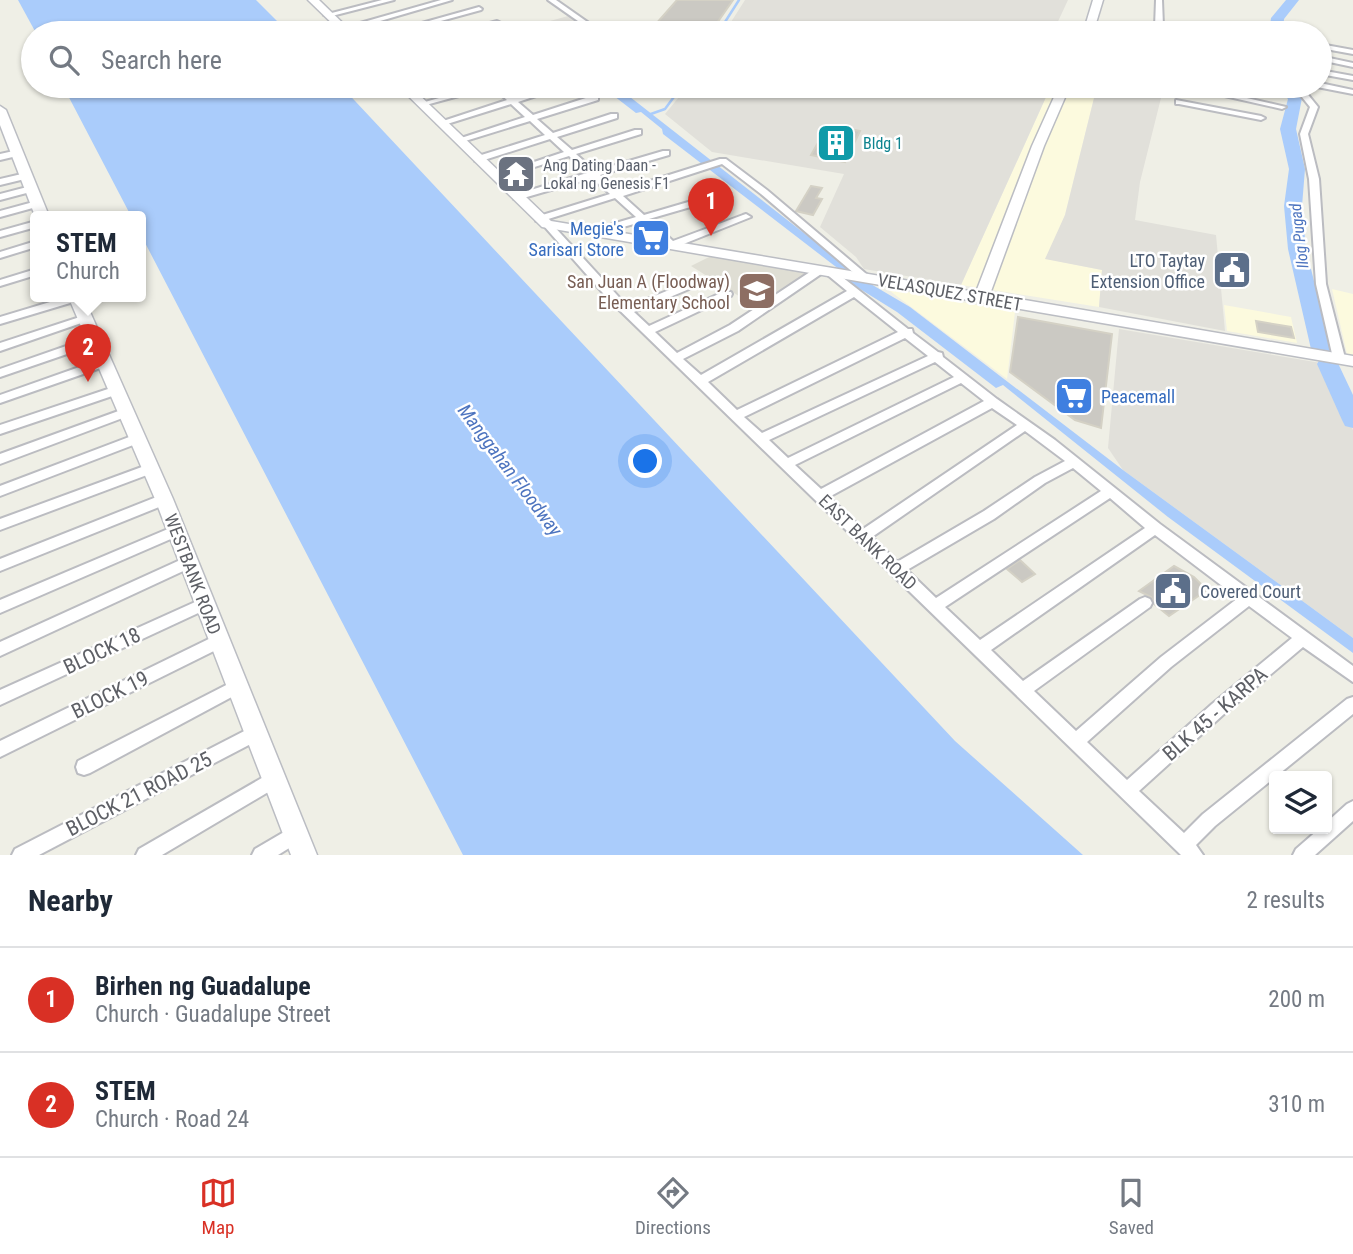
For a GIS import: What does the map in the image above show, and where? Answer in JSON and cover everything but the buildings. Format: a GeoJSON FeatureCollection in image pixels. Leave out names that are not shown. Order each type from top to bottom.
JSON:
{"type":"FeatureCollection","features":[{"type":"Feature","properties":{"kind":"street"},"geometry":{"type":"LineString","coordinates":[[328,15],[388,0],[417,21]]}},
{"type":"Feature","properties":{"kind":"street"},"geometry":{"type":"LineString","coordinates":[[379,21],[449,0]]}},
{"type":"Feature","properties":{"kind":"street"},"geometry":{"type":"LineString","coordinates":[[551,0],[582,21]]}},
{"type":"Feature","properties":{"kind":"street"},"geometry":{"type":"LineString","coordinates":[[1092,21],[1098,0]]}},
{"type":"Feature","properties":{"kind":"street"},"geometry":{"type":"LineString","coordinates":[[1159,0],[1159,21]]}},
{"type":"Feature","properties":{"kind":"street"},"geometry":{"type":"LineString","coordinates":[[318,1],[335,21]]}},
{"type":"Feature","properties":{"kind":"street"},"geometry":{"type":"LineString","coordinates":[[433,21],[479,9]]}},
{"type":"Feature","properties":{"kind":"street"},"geometry":{"type":"LineString","coordinates":[[1332,48],[1353,52]]}},
{"type":"Feature","properties":{"kind":"street"},"geometry":{"type":"LineString","coordinates":[[1332,61],[1353,65]]}},
{"type":"Feature","properties":{"kind":"street"},"geometry":{"type":"LineString","coordinates":[[1332,74],[1353,78]]}},
{"type":"Feature","properties":{"kind":"street"},"geometry":{"type":"LineString","coordinates":[[1332,88],[1353,92]]}},
{"type":"Feature","properties":{"kind":"street"},"geometry":{"type":"LineString","coordinates":[[417,98],[543,221],[720,162],[764,192],[866,278]]}},
{"type":"Feature","properties":{"kind":"street"},"geometry":{"type":"LineString","coordinates":[[422,104],[444,98]]}},
{"type":"Feature","properties":{"kind":"street"},"geometry":{"type":"LineString","coordinates":[[510,98],[671,245],[746,217]]}},
{"type":"Feature","properties":{"kind":"street"},"geometry":{"type":"LineString","coordinates":[[441,123],[524,98]]}},
{"type":"Feature","properties":{"kind":"street"},"geometry":{"type":"LineString","coordinates":[[459,140],[595,98]]}},
{"type":"Feature","properties":{"kind":"street"},"geometry":{"type":"LineString","coordinates":[[981,298],[1038,146],[1060,98]]}},
{"type":"Feature","properties":{"kind":"street"},"geometry":{"type":"LineString","coordinates":[[1180,98],[1177,106],[1261,118]]}},
{"type":"Feature","properties":{"kind":"street"},"geometry":{"type":"LineString","coordinates":[[1240,98],[1282,107]]}},
{"type":"Feature","properties":{"kind":"street"},"geometry":{"type":"LineString","coordinates":[[1307,98],[1314,107],[1304,134],[1314,179],[1321,284],[1346,360]]}},
{"type":"Feature","properties":{"kind":"street"},"geometry":{"type":"LineString","coordinates":[[0,214],[39,210],[18,153],[6,135],[1,116]]}},
{"type":"Feature","properties":{"kind":"street"},"geometry":{"type":"LineString","coordinates":[[478,159],[614,116]]}},
{"type":"Feature","properties":{"kind":"street"},"geometry":{"type":"LineString","coordinates":[[497,176],[638,132]]}},
{"type":"Feature","properties":{"kind":"street"},"geometry":{"type":"LineString","coordinates":[[0,157],[18,153]]}},
{"type":"Feature","properties":{"kind":"street"},"geometry":{"type":"LineString","coordinates":[[517,197],[666,153]]}},
{"type":"Feature","properties":{"kind":"street"},"geometry":{"type":"LineString","coordinates":[[0,182],[26,176]]}},
{"type":"Feature","properties":{"kind":"street"},"geometry":{"type":"LineString","coordinates":[[0,197],[31,189]]}},
{"type":"Feature","properties":{"kind":"street"},"geometry":{"type":"LineString","coordinates":[[595,232],[722,195]]}},
{"type":"Feature","properties":{"kind":"street","name":"VELASQUEZ STREET"},"geometry":{"type":"LineString","coordinates":[[543,221],[1346,360]]}},
{"type":"Feature","properties":{"kind":"street","name":"EAST BANK ROAD"},"geometry":{"type":"LineString","coordinates":[[543,221],[627,311],[1189,850]]}},
{"type":"Feature","properties":{"kind":"street"},"geometry":{"type":"LineString","coordinates":[[0,234],[30,226]]}},
{"type":"Feature","properties":{"kind":"street"},"geometry":{"type":"LineString","coordinates":[[0,255],[30,246]]}},
{"type":"Feature","properties":{"kind":"street"},"geometry":{"type":"LineString","coordinates":[[676,358],[734,328],[824,270],[908,332],[1024,426],[1051,443],[1155,528],[1353,675]]}},
{"type":"Feature","properties":{"kind":"street"},"geometry":{"type":"LineString","coordinates":[[0,284],[30,274]]}},
{"type":"Feature","properties":{"kind":"street"},"geometry":{"type":"LineString","coordinates":[[627,311],[702,280]]}},
{"type":"Feature","properties":{"kind":"street"},"geometry":{"type":"LineString","coordinates":[[700,381],[855,292]]}},
{"type":"Feature","properties":{"kind":"street"},"geometry":{"type":"LineString","coordinates":[[648,331],[727,294]]}},
{"type":"Feature","properties":{"kind":"street"},"geometry":{"type":"LineString","coordinates":[[0,321],[59,302]]}},
{"type":"Feature","properties":{"kind":"street","name":"WESTBANK ROAD"},"geometry":{"type":"LineString","coordinates":[[78,302],[164,499],[304,855]]}},
{"type":"Feature","properties":{"kind":"street"},"geometry":{"type":"LineString","coordinates":[[0,347],[86,318]]}},
{"type":"Feature","properties":{"kind":"street"},"geometry":{"type":"LineString","coordinates":[[735,415],[908,332]]}},
{"type":"Feature","properties":{"kind":"street"},"geometry":{"type":"LineString","coordinates":[[0,373],[95,340]]}},
{"type":"Feature","properties":{"kind":"street"},"geometry":{"type":"LineString","coordinates":[[760,439],[938,356]]}},
{"type":"Feature","properties":{"kind":"street"},"geometry":{"type":"LineString","coordinates":[[0,399],[104,362]]}},
{"type":"Feature","properties":{"kind":"street"},"geometry":{"type":"LineString","coordinates":[[786,464],[963,377]]}},
{"type":"Feature","properties":{"kind":"street"},"geometry":{"type":"LineString","coordinates":[[0,430],[117,390]]}},
{"type":"Feature","properties":{"kind":"street"},"geometry":{"type":"LineString","coordinates":[[819,496],[993,402]]}},
{"type":"Feature","properties":{"kind":"street"},"geometry":{"type":"LineString","coordinates":[[0,459],[124,413]]}},
{"type":"Feature","properties":{"kind":"street"},"geometry":{"type":"LineString","coordinates":[[862,537],[1024,426]]}},
{"type":"Feature","properties":{"kind":"street"},"geometry":{"type":"LineString","coordinates":[[0,491],[136,439]]}},
{"type":"Feature","properties":{"kind":"street"},"geometry":{"type":"LineString","coordinates":[[897,569],[989,515],[1040,480],[1073,463]]}},
{"type":"Feature","properties":{"kind":"street"},"geometry":{"type":"LineString","coordinates":[[0,525],[150,469]]}},
{"type":"Feature","properties":{"kind":"street"},"geometry":{"type":"LineString","coordinates":[[935,606],[1109,492]]}},
{"type":"Feature","properties":{"kind":"street"},"geometry":{"type":"LineString","coordinates":[[0,565],[164,499]]}},
{"type":"Feature","properties":{"kind":"street"},"geometry":{"type":"LineString","coordinates":[[980,649],[1155,528]]}},
{"type":"Feature","properties":{"kind":"street"},"geometry":{"type":"LineString","coordinates":[[0,607],[175,531]]}},
{"type":"Feature","properties":{"kind":"street"},"geometry":{"type":"LineString","coordinates":[[0,649],[189,562]]}},
{"type":"Feature","properties":{"kind":"street"},"geometry":{"type":"LineString","coordinates":[[1076,741],[1166,662],[1248,598]]}},
{"type":"Feature","properties":{"kind":"street"},"geometry":{"type":"LineString","coordinates":[[1023,690],[1145,603]]}},
{"type":"Feature","properties":{"kind":"street","name":"BLOCK 18"},"geometry":{"type":"LineString","coordinates":[[0,698],[204,604]]}},
{"type":"Feature","properties":{"kind":"street","name":"BLK 45 - KARPA"},"geometry":{"type":"LineString","coordinates":[[1128,790],[1217,709],[1303,638]]}},
{"type":"Feature","properties":{"kind":"street","name":"BLOCK 19"},"geometry":{"type":"LineString","coordinates":[[0,749],[219,642]]}},
{"type":"Feature","properties":{"kind":"street"},"geometry":{"type":"LineString","coordinates":[[84,766],[236,687]]}},
{"type":"Feature","properties":{"kind":"street"},"geometry":{"type":"LineString","coordinates":[[1189,850],[1209,820],[1353,705]]}},
{"type":"Feature","properties":{"kind":"street","name":"BLOCK 21 ROAD 25"},"geometry":{"type":"LineString","coordinates":[[22,855],[256,733]]}},
{"type":"Feature","properties":{"kind":"street"},"geometry":{"type":"LineString","coordinates":[[145,855],[274,779]]}},
{"type":"Feature","properties":{"kind":"street"},"geometry":{"type":"LineString","coordinates":[[1302,855],[1353,810]]}},
{"type":"Feature","properties":{"kind":"street"},"geometry":{"type":"LineString","coordinates":[[261,855],[296,834]]}},
{"type":"Feature","properties":{"kind":"shaded area"},"geometry":{"type":"Polygon","coordinates":[[[745,0],[1068,0],[1058,21],[732,21],[745,0]]]}},
{"type":"Feature","properties":{"kind":"shaded area"},"geometry":{"type":"Polygon","coordinates":[[[568,16],[575,21],[550,21],[568,16]]]}},
{"type":"Feature","properties":{"kind":"shaded area"},"geometry":{"type":"Polygon","coordinates":[[[678,98],[1046,98],[961,285],[864,269],[856,257],[820,227],[844,174],[712,152],[665,114],[678,98]]]}},
{"type":"Feature","properties":{"kind":"shaded area"},"geometry":{"type":"Polygon","coordinates":[[[1046,98],[1094,98],[1065,215],[1047,259],[1102,270],[1099,307],[961,285],[1046,98]]]}},
{"type":"Feature","properties":{"kind":"shaded area"},"geometry":{"type":"Polygon","coordinates":[[[1094,98],[1161,98],[1140,182],[1135,220],[1216,235],[1225,331],[1099,307],[1102,270],[1045,259],[1065,215],[1094,98]]]}},
{"type":"Feature","properties":{"kind":"shaded area","name":"San Juan A (Floodway) Elementary School"},"geometry":{"type":"Polygon","coordinates":[[[711,256],[809,274],[758,308],[691,266],[711,256]]]}},
{"type":"Feature","properties":{"kind":"shaded area"},"geometry":{"type":"Polygon","coordinates":[[[886,288],[1015,312],[1007,379],[886,288]]]}},
{"type":"Feature","properties":{"kind":"shaded area"},"geometry":{"type":"Polygon","coordinates":[[[1332,289],[1353,294],[1353,355],[1347,354],[1332,289]]]}},
{"type":"Feature","properties":{"kind":"shaded area"},"geometry":{"type":"Polygon","coordinates":[[[1224,305],[1291,317],[1297,343],[1227,331],[1224,305]]]}},
{"type":"Feature","properties":{"kind":"shaded area"},"geometry":{"type":"Polygon","coordinates":[[[1119,329],[1321,363],[1353,430],[1353,638],[1123,470],[1108,448],[1119,329]]]}},
{"type":"Feature","properties":{"kind":"water"},"geometry":{"type":"Polygon","coordinates":[[[18,0],[256,0],[277,21],[29,21],[18,0]]]}},
{"type":"Feature","properties":{"kind":"water","name":"Manggahan Floodway"},"geometry":{"type":"Polygon","coordinates":[[[69,98],[352,98],[955,741],[1083,855],[463,855],[146,245],[146,211],[128,211],[69,98]]]}},
{"type":"Feature","properties":{"kind":"water"},"geometry":{"type":"Polygon","coordinates":[[[617,98],[631,98],[864,280],[910,307],[1123,470],[1353,638],[1353,653],[1168,517],[1003,385],[996,388],[897,312],[852,284],[840,270],[663,134],[662,129],[641,112],[636,113],[617,98]]]}},
{"type":"Feature","properties":{"kind":"waterway"},"geometry":{"type":"LineString","coordinates":[[726,21],[739,0]]}},
{"type":"Feature","properties":{"kind":"waterway","name":"Ilog Pugad"},"geometry":{"type":"LineString","coordinates":[[1278,21],[1293,0]]}},
{"type":"Feature","properties":{"kind":"waterway"},"geometry":{"type":"LineString","coordinates":[[648,115],[665,109],[673,98]]}},
{"type":"Feature","properties":{"kind":"waterway","name":"Ilog Pugad"},"geometry":{"type":"LineString","coordinates":[[1295,98],[1288,129],[1297,169],[1293,206],[1297,249],[1321,349]]}},
{"type":"Feature","properties":{"kind":"waterway","name":"Ilog Pugad"},"geometry":{"type":"LineString","coordinates":[[1328,364],[1353,420]]}},
{"type":"Feature","properties":{"kind":"place","name":"Bldg 1"},"geometry":{"type":"Point","coordinates":[836,143]}},
{"type":"Feature","properties":{"kind":"place","name":"Ang Dating Daan - Lokal ng Genesis F1"},"geometry":{"type":"Point","coordinates":[516,174]}},
{"type":"Feature","properties":{"kind":"place","name":"Birhen ng Guadalupe"},"geometry":{"type":"Point","coordinates":[711,236]}},
{"type":"Feature","properties":{"kind":"place","name":"Megie's Sarisari Store"},"geometry":{"type":"Point","coordinates":[651,238]}},
{"type":"Feature","properties":{"kind":"place","name":"LTO Taytay Extension Office"},"geometry":{"type":"Point","coordinates":[1232,270]}},
{"type":"Feature","properties":{"kind":"place","name":"San Juan A (Floodway) Elementary School"},"geometry":{"type":"Point","coordinates":[757,291]}},
{"type":"Feature","properties":{"kind":"place","name":"STEM"},"geometry":{"type":"Point","coordinates":[88,382]}},
{"type":"Feature","properties":{"kind":"place","name":"Peacemall"},"geometry":{"type":"Point","coordinates":[1074,396]}},
{"type":"Feature","properties":{"kind":"place","name":"Covered Court"},"geometry":{"type":"Point","coordinates":[1173,591]}}]}
